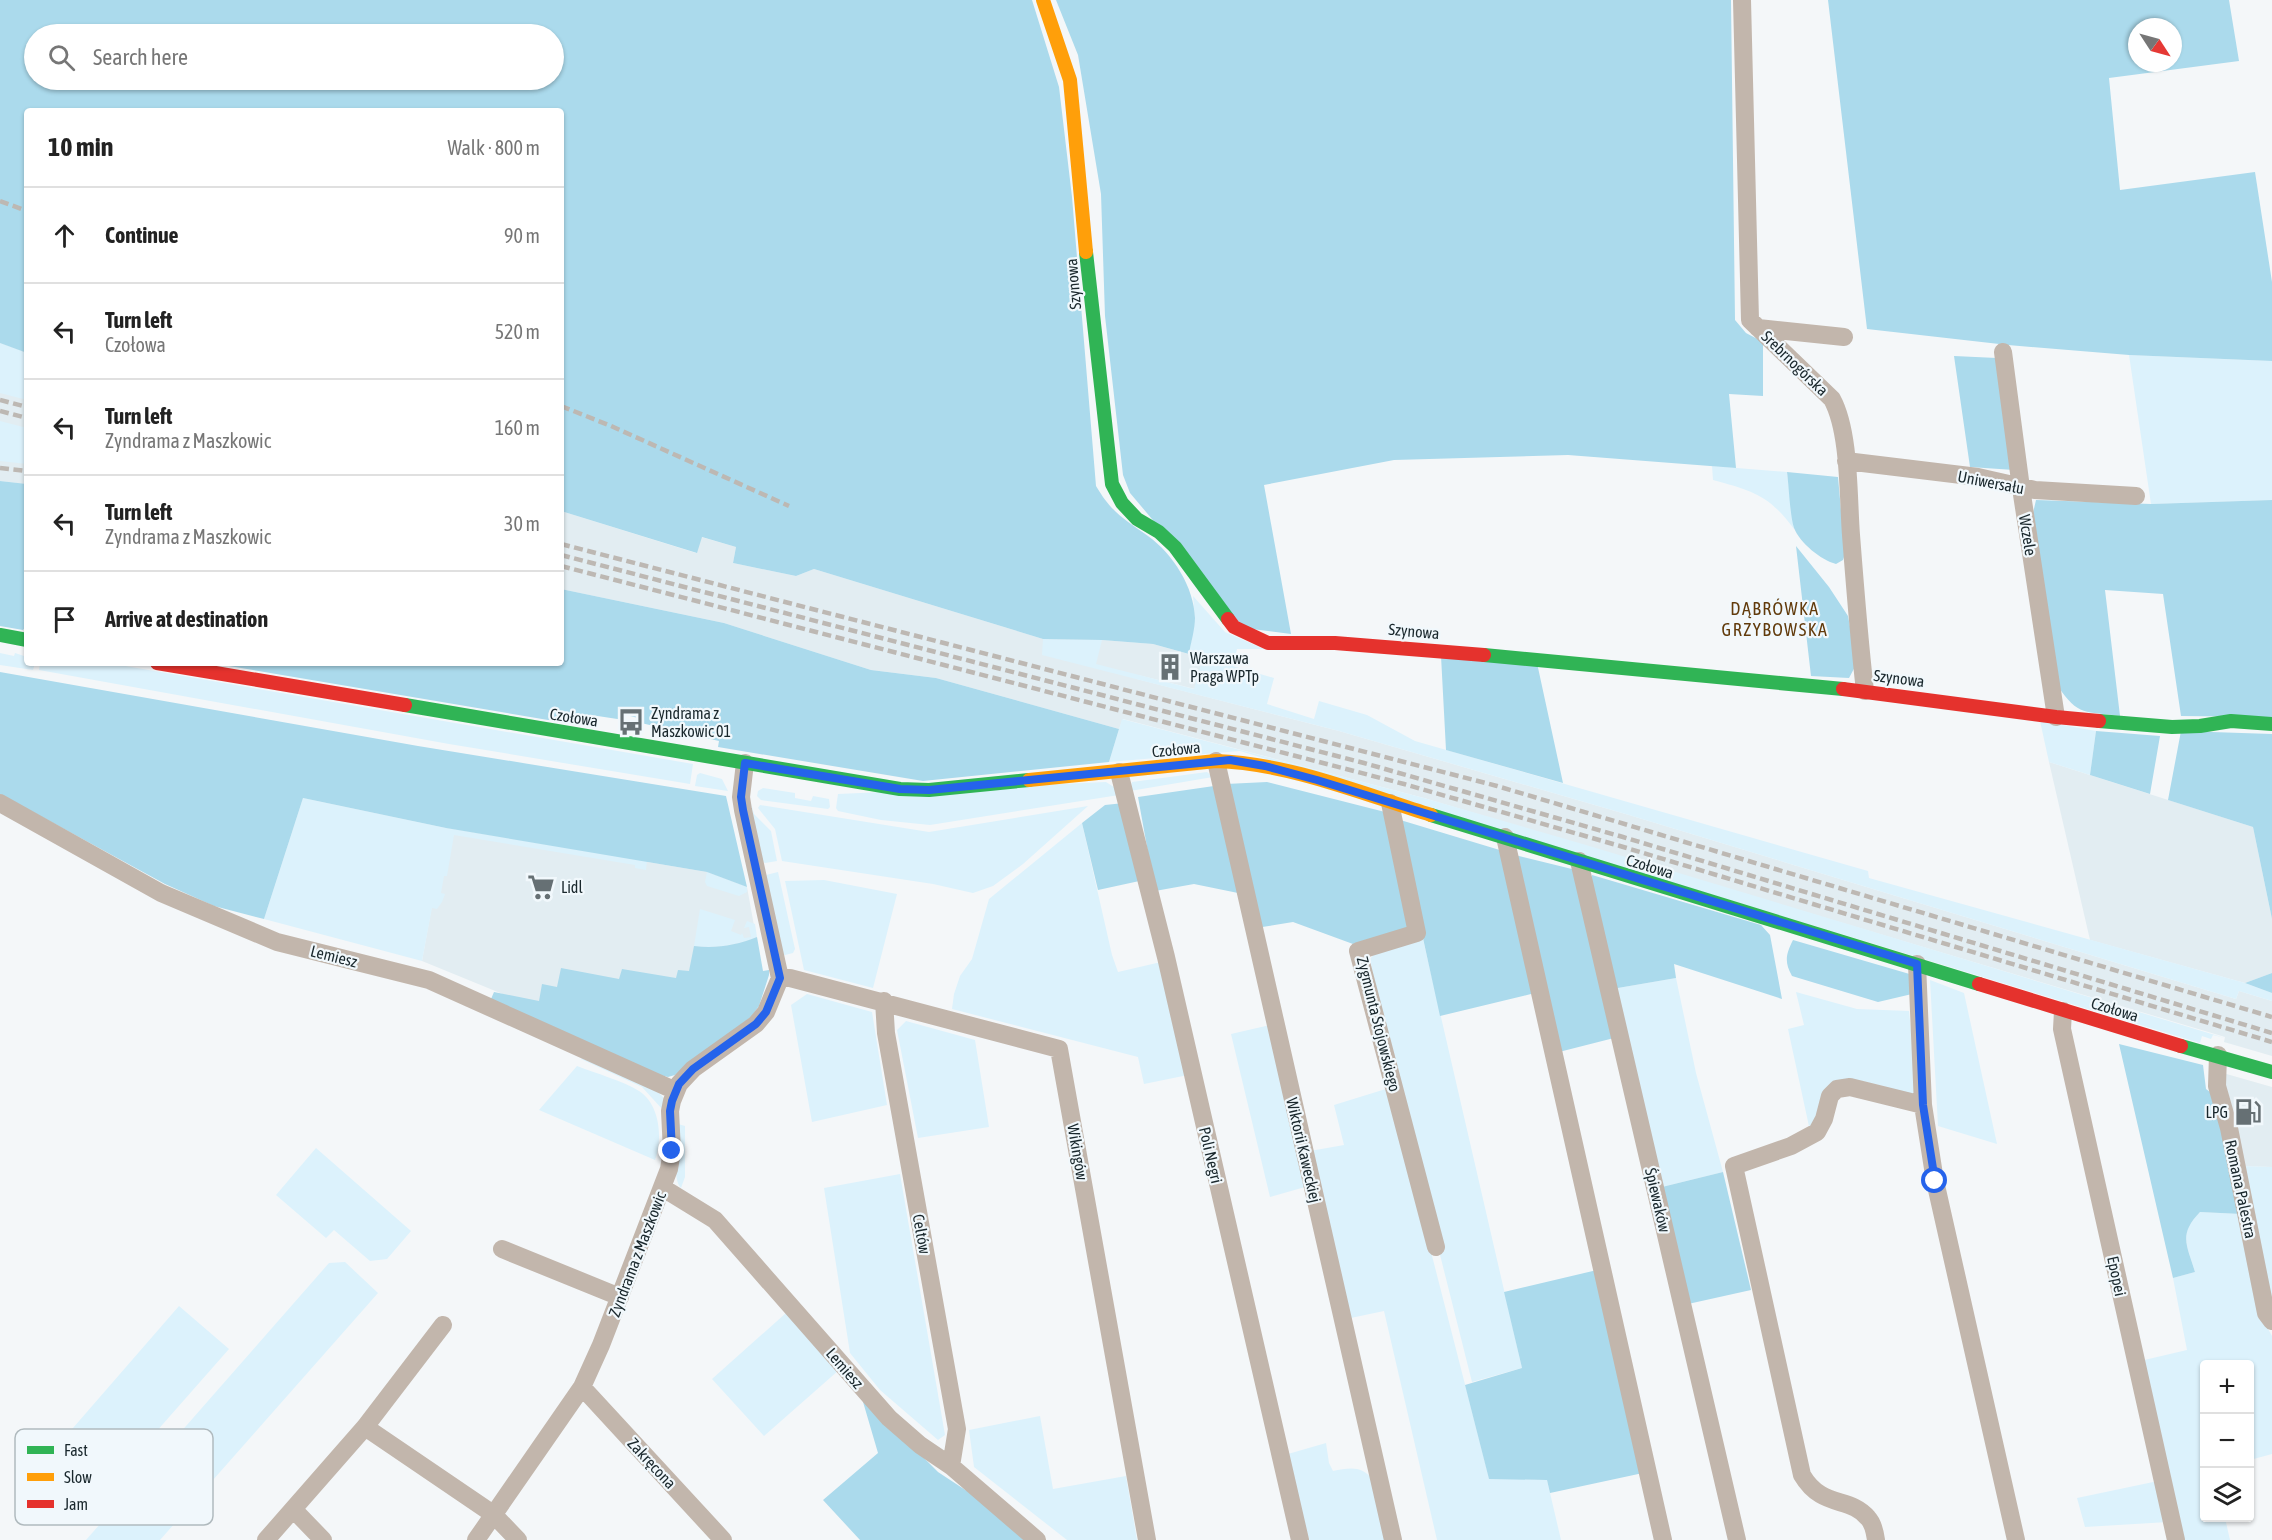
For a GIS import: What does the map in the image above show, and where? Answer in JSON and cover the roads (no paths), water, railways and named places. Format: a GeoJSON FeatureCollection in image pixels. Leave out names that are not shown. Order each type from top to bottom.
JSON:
{"type":"FeatureCollection","features":[{"type":"Feature","properties":{"kind":"street","name":"Szynowa"},"geometry":{"type":"LineString","coordinates":[[1043,0],[1070,80],[1094,331],[1112,484],[1122,503],[1137,519],[1160,532],[1175,547],[1234,627],[1268,643],[1385,645],[1865,691],[2056,717],[2172,727],[2200,726],[2231,721],[2272,724]]}},
{"type":"Feature","properties":{"kind":"street","name":"Srebrnogórska"},"geometry":{"type":"LineString","coordinates":[[1742,0],[1750,320],[1832,399],[1839,412],[1846,461],[1856,611],[1865,691]]}},
{"type":"Feature","properties":{"kind":"street"},"geometry":{"type":"LineString","coordinates":[[1758,328],[1844,337]]}},
{"type":"Feature","properties":{"kind":"street","name":"Wczele"},"geometry":{"type":"LineString","coordinates":[[2003,352],[2056,717]]}},
{"type":"Feature","properties":{"kind":"street","name":"Uniwersału"},"geometry":{"type":"LineString","coordinates":[[1846,461],[1978,477],[2021,488],[2136,496]]}},
{"type":"Feature","properties":{"kind":"street"},"geometry":{"type":"LineString","coordinates":[[0,635],[24,639]]}},
{"type":"Feature","properties":{"kind":"street","name":"Czołowa"},"geometry":{"type":"LineString","coordinates":[[175,666],[892,788],[917,790],[1216,761],[1245,762],[1505,837],[2063,1011],[2272,1072]]}},
{"type":"Feature","properties":{"kind":"street","name":"Wiktorii Kaweckiej"},"geometry":{"type":"LineString","coordinates":[[1216,761],[1393,1540]]}},
{"type":"Feature","properties":{"kind":"street"},"geometry":{"type":"LineString","coordinates":[[745,763],[741,797],[743,810],[780,978]]}},
{"type":"Feature","properties":{"kind":"street","name":"Poli Negri"},"geometry":{"type":"LineString","coordinates":[[1119,772],[1166,957],[1300,1540]]}},
{"type":"Feature","properties":{"kind":"street","name":"Lemiesz"},"geometry":{"type":"LineString","coordinates":[[0,803],[161,893],[278,942],[429,980],[676,1091]]}},
{"type":"Feature","properties":{"kind":"street","name":"Zygmunta Stojowskiego"},"geometry":{"type":"LineString","coordinates":[[1390,803],[1417,933],[1358,951],[1436,1247]]}},
{"type":"Feature","properties":{"kind":"street"},"geometry":{"type":"LineString","coordinates":[[1505,837],[1663,1540]]}},
{"type":"Feature","properties":{"kind":"street","name":"Śpiewaków"},"geometry":{"type":"LineString","coordinates":[[1579,861],[1737,1540]]}},
{"type":"Feature","properties":{"kind":"street"},"geometry":{"type":"LineString","coordinates":[[1917,964],[1923,1105],[1935,1181],[2016,1540]]}},
{"type":"Feature","properties":{"kind":"street","name":"Wikingów"},"geometry":{"type":"LineString","coordinates":[[780,978],[790,978],[884,1001],[1059,1049],[1147,1540]]}},
{"type":"Feature","properties":{"kind":"street","name":"Zyndrama z Maszkowic"},"geometry":{"type":"LineString","coordinates":[[476,1540],[582,1387],[663,1188],[672,1151],[670,1111],[676,1091],[693,1069],[756,1024],[766,1012],[780,978]]}},
{"type":"Feature","properties":{"kind":"street","name":"Celtów"},"geometry":{"type":"LineString","coordinates":[[884,1001],[886,1033],[957,1429],[951,1466]]}},
{"type":"Feature","properties":{"kind":"street","name":"Epopei"},"geometry":{"type":"LineString","coordinates":[[2063,1011],[2062,1029],[2176,1540]]}},
{"type":"Feature","properties":{"kind":"street","name":"Romana Palestra"},"geometry":{"type":"LineString","coordinates":[[2218,1055],[2217,1086],[2229,1128],[2266,1313],[2272,1321]]}},
{"type":"Feature","properties":{"kind":"street"},"geometry":{"type":"LineString","coordinates":[[1876,1540],[1869,1518],[1858,1509],[1820,1496],[1809,1486],[1802,1475],[1734,1166],[1791,1146],[1817,1132],[1824,1119],[1830,1096],[1837,1089],[1850,1087],[1923,1105]]}},
{"type":"Feature","properties":{"kind":"street","name":"Lemiesz"},"geometry":{"type":"LineString","coordinates":[[663,1188],[715,1220],[889,1418],[920,1445],[951,1466],[1037,1540]]}},
{"type":"Feature","properties":{"kind":"street"},"geometry":{"type":"LineString","coordinates":[[502,1249],[620,1297]]}},
{"type":"Feature","properties":{"kind":"street"},"geometry":{"type":"LineString","coordinates":[[266,1540],[365,1427],[443,1325]]}},
{"type":"Feature","properties":{"kind":"street","name":"Zakręcona"},"geometry":{"type":"LineString","coordinates":[[582,1387],[723,1540]]}},
{"type":"Feature","properties":{"kind":"street"},"geometry":{"type":"LineString","coordinates":[[365,1427],[493,1514],[518,1540]]}},
{"type":"Feature","properties":{"kind":"street"},"geometry":{"type":"LineString","coordinates":[[294,1510],[323,1540]]}},
{"type":"Feature","properties":{"kind":"railway"},"geometry":{"type":"LineString","coordinates":[[0,201],[24,210]]}},
{"type":"Feature","properties":{"kind":"railway"},"geometry":{"type":"LineString","coordinates":[[0,400],[24,406]]}},
{"type":"Feature","properties":{"kind":"railway"},"geometry":{"type":"LineString","coordinates":[[564,407],[789,506]]}},
{"type":"Feature","properties":{"kind":"railway"},"geometry":{"type":"LineString","coordinates":[[0,411],[24,417]]}},
{"type":"Feature","properties":{"kind":"railway"},"geometry":{"type":"LineString","coordinates":[[0,468],[24,471]]}},
{"type":"Feature","properties":{"kind":"railway"},"geometry":{"type":"LineString","coordinates":[[564,545],[1497,786],[2272,1017]]}},
{"type":"Feature","properties":{"kind":"railway"},"geometry":{"type":"LineString","coordinates":[[564,556],[1364,763],[1623,837],[2272,1033]]}},
{"type":"Feature","properties":{"kind":"railway"},"geometry":{"type":"LineString","coordinates":[[564,567],[1404,784],[1620,846],[2272,1042]]}},
{"type":"Feature","properties":{"kind":"place","name":"Warszawa Praga WPTp"},"geometry":{"type":"Point","coordinates":[1170,667]}},
{"type":"Feature","properties":{"kind":"place","name":"Zyndrama z Maszkowic 01"},"geometry":{"type":"Point","coordinates":[631,722]}},
{"type":"Feature","properties":{"kind":"place","name":"Lidl"},"geometry":{"type":"Point","coordinates":[541,887]}},
{"type":"Feature","properties":{"kind":"place","name":"LPG"},"geometry":{"type":"Point","coordinates":[2248,1112]}},
{"type":"Feature","properties":{"kind":"district","name":"DĄBRÓWKA GRZYBOWSKA"},"geometry":{"type":"Point","coordinates":[1775,619]}}]}
